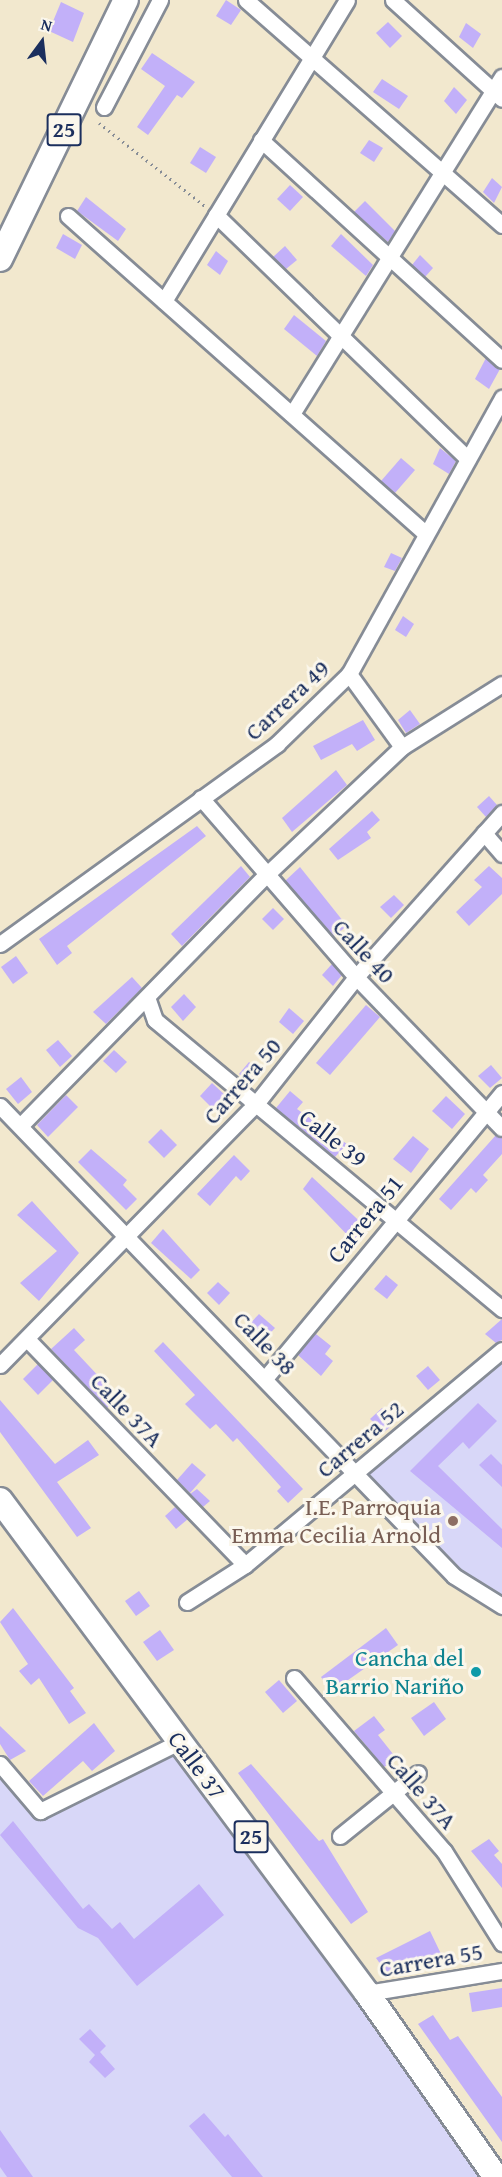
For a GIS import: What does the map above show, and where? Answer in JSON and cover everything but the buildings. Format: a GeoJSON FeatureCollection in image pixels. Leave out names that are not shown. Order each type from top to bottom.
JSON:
{"type":"FeatureCollection","features":[{"type":"Feature","properties":{"kind":"main road","name":"25"},"geometry":{"type":"LineString","coordinates":[[0,260],[126,0]]}},
{"type":"Feature","properties":{"kind":"main road","name":"Calle 37"},"geometry":{"type":"LineString","coordinates":[[0,1500],[367,1993],[496,2177]]}},
{"type":"Feature","properties":{"kind":"street"},"geometry":{"type":"LineString","coordinates":[[104,107],[160,0]]}},
{"type":"Feature","properties":{"kind":"street"},"geometry":{"type":"LineString","coordinates":[[246,0],[314,55],[502,225]]}},
{"type":"Feature","properties":{"kind":"street"},"geometry":{"type":"LineString","coordinates":[[164,301],[347,0]]}},
{"type":"Feature","properties":{"kind":"street"},"geometry":{"type":"LineString","coordinates":[[393,0],[497,95]]}},
{"type":"Feature","properties":{"kind":"street"},"geometry":{"type":"LineString","coordinates":[[292,414],[444,173],[497,95],[502,77]]}},
{"type":"Feature","properties":{"kind":"street"},"geometry":{"type":"LineString","coordinates":[[261,140],[502,360]]}},
{"type":"Feature","properties":{"kind":"street"},"geometry":{"type":"LineString","coordinates":[[216,215],[465,456]]}},
{"type":"Feature","properties":{"kind":"street"},"geometry":{"type":"LineString","coordinates":[[68,216],[424,532]]}},
{"type":"Feature","properties":{"kind":"street","name":"Carrera 49"},"geometry":{"type":"LineString","coordinates":[[0,944],[277,744],[349,674],[465,456],[502,398]]}},
{"type":"Feature","properties":{"kind":"street"},"geometry":{"type":"LineString","coordinates":[[349,674],[402,747]]}},
{"type":"Feature","properties":{"kind":"street"},"geometry":{"type":"LineString","coordinates":[[20,1126],[265,876],[402,747],[502,684]]}},
{"type":"Feature","properties":{"kind":"street","name":"Calle 40"},"geometry":{"type":"LineString","coordinates":[[201,798],[265,876],[356,977],[502,1128]]}},
{"type":"Feature","properties":{"kind":"street","name":"Carrera 50"},"geometry":{"type":"LineString","coordinates":[[0,1365],[255,1105],[356,977],[502,813]]}},
{"type":"Feature","properties":{"kind":"street"},"geometry":{"type":"LineString","coordinates":[[484,834],[502,854]]}},
{"type":"Feature","properties":{"kind":"street","name":"Calle 39"},"geometry":{"type":"LineString","coordinates":[[147,997],[155,1020],[255,1105],[396,1215],[502,1309]]}},
{"type":"Feature","properties":{"kind":"street","name":"Carrera 51"},"geometry":{"type":"LineString","coordinates":[[267,1376],[396,1215],[502,1093]]}},
{"type":"Feature","properties":{"kind":"street","name":"Calle 38"},"geometry":{"type":"LineString","coordinates":[[0,1106],[267,1376],[354,1474],[454,1576],[502,1605]]}},
{"type":"Feature","properties":{"kind":"street","name":"Calle 37A"},"geometry":{"type":"LineString","coordinates":[[27,1339],[245,1565]]}},
{"type":"Feature","properties":{"kind":"street","name":"Carrera 52"},"geometry":{"type":"LineString","coordinates":[[187,1602],[245,1565],[502,1350]]}},
{"type":"Feature","properties":{"kind":"street","name":"Calle 37A"},"geometry":{"type":"LineString","coordinates":[[294,1678],[444,1851],[502,1943]]}},
{"type":"Feature","properties":{"kind":"street"},"geometry":{"type":"LineString","coordinates":[[0,1764],[40,1811],[180,1742]]}},
{"type":"Feature","properties":{"kind":"street"},"geometry":{"type":"LineString","coordinates":[[340,1836],[418,1773]]}},
{"type":"Feature","properties":{"kind":"street","name":"Carrera 55"},"geometry":{"type":"LineString","coordinates":[[367,1993],[502,1971]]}},
{"type":"Feature","properties":{"kind":"path"},"geometry":{"type":"LineString","coordinates":[[76,105],[216,215]]}},
{"type":"Feature","properties":{"kind":"shaded area","name":"I.E. Parroquia Emma Cecilia Arnold"},"geometry":{"type":"Polygon","coordinates":[[[502,1350],[502,1601],[450,1572],[358,1470],[502,1350]]]}},
{"type":"Feature","properties":{"kind":"shaded area"},"geometry":{"type":"Polygon","coordinates":[[[179,1742],[482,2177],[0,2177],[0,1764],[40,1811],[179,1742]]]}},
{"type":"Feature","properties":{"kind":"place","name":"I.E. Parroquia Emma Cecilia Arnold"},"geometry":{"type":"Point","coordinates":[453,1521]}},
{"type":"Feature","properties":{"kind":"place","name":"Cancha del Barrio Nariño"},"geometry":{"type":"Point","coordinates":[476,1672]}}]}
